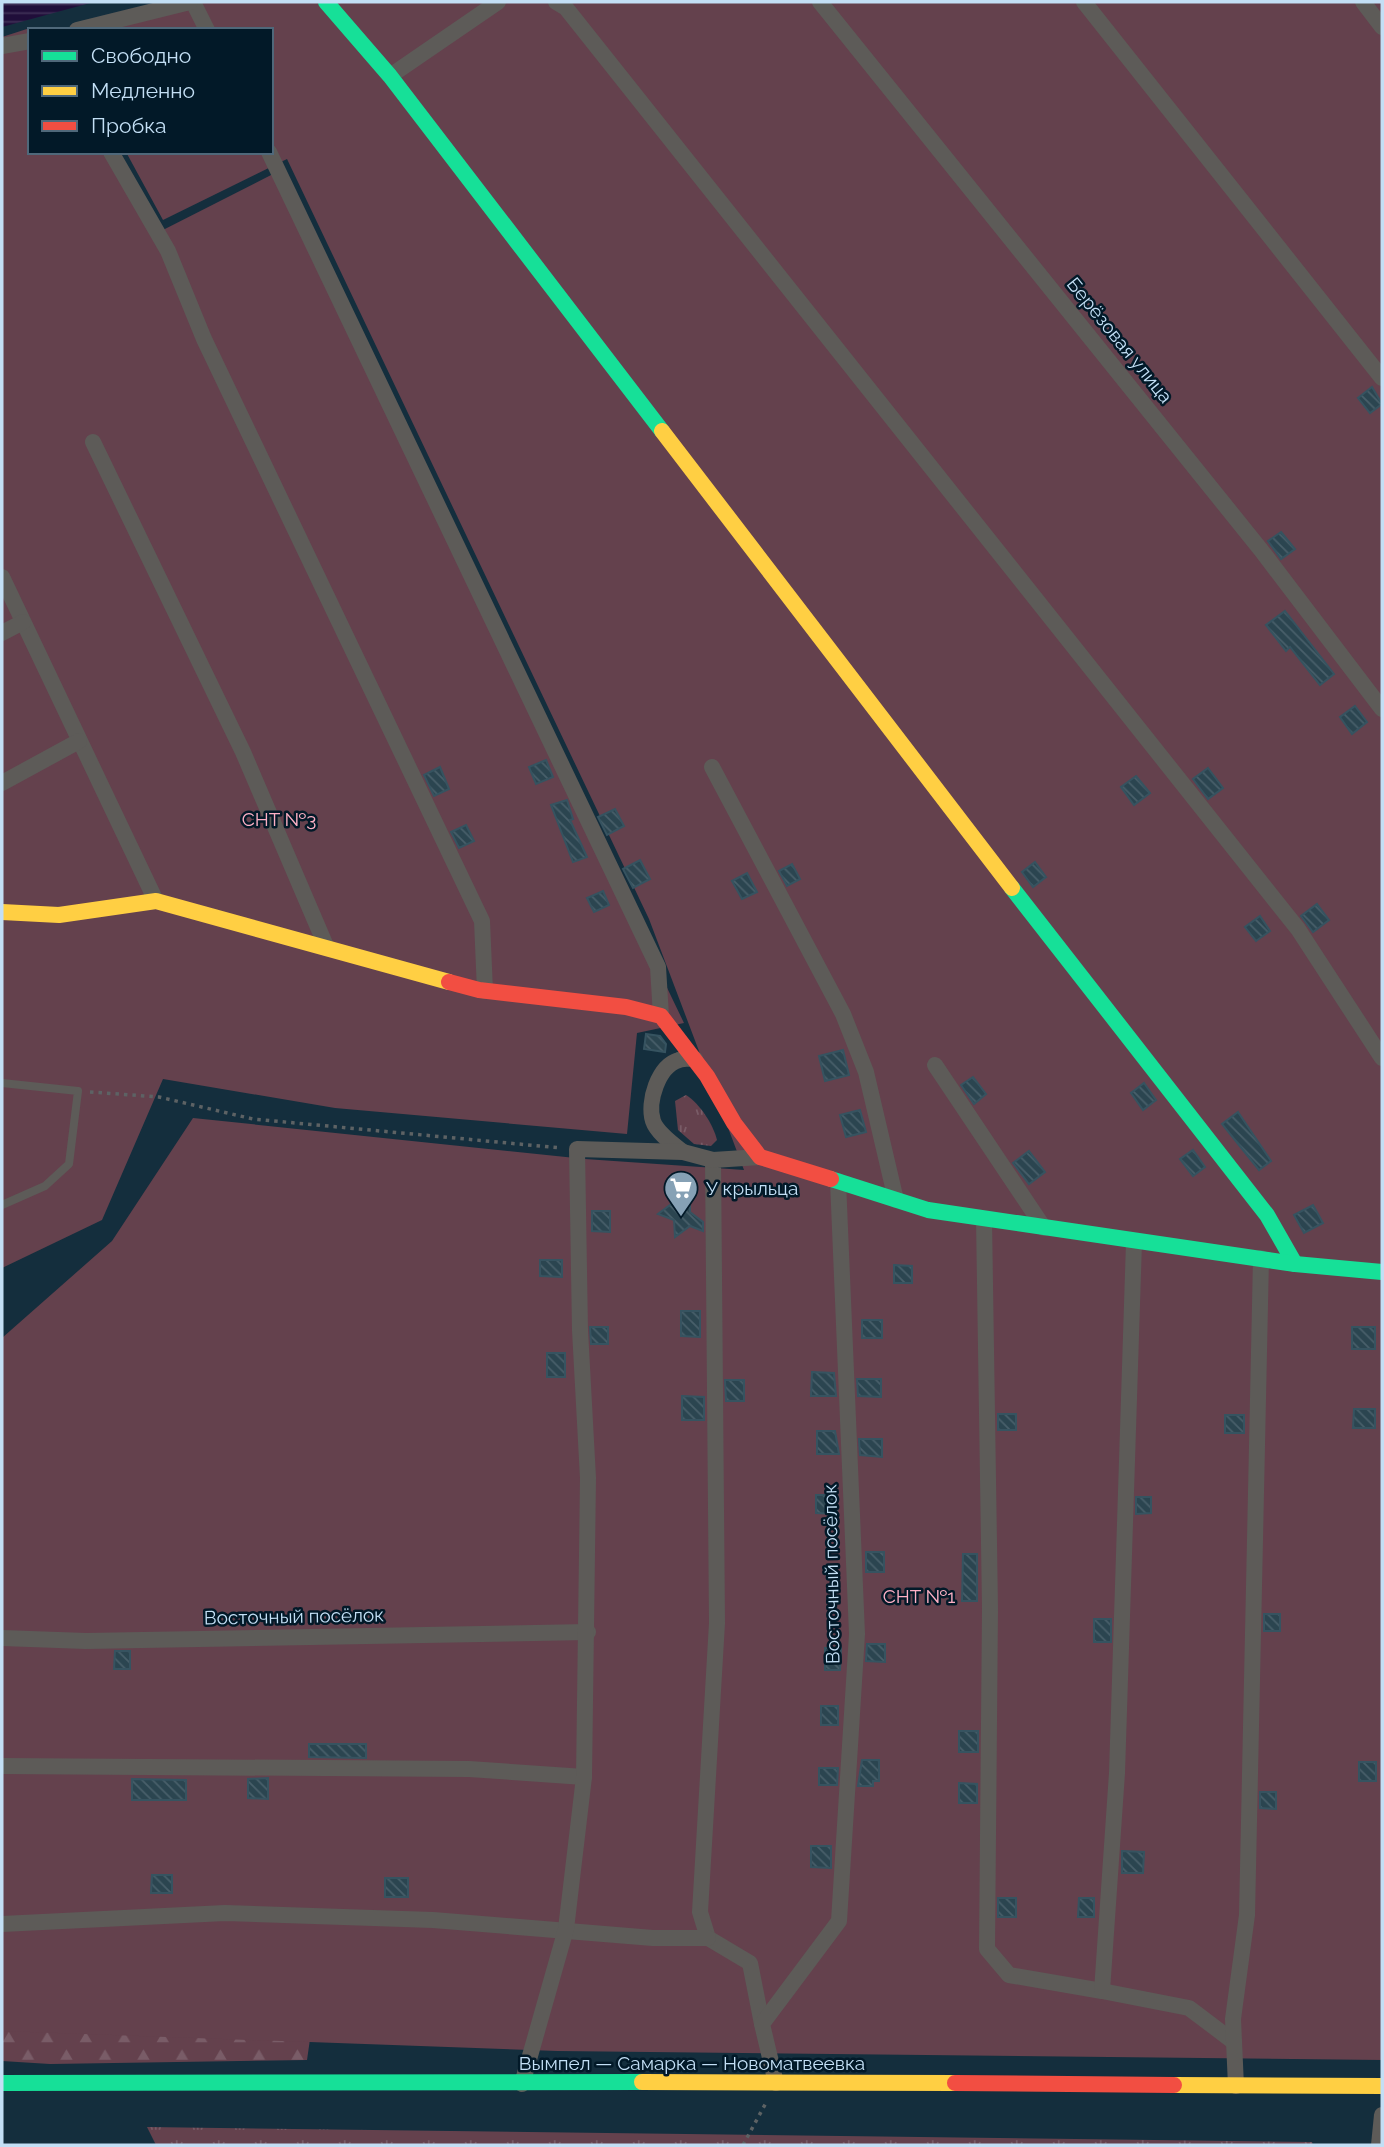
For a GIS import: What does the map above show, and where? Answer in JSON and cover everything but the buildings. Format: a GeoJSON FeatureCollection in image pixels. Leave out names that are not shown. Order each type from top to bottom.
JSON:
{"type":"FeatureCollection","features":[{"type":"Feature","properties":{"kind":"street"},"geometry":{"type":"LineString","coordinates":[[85,28],[191,2],[206,28]]}},
{"type":"Feature","properties":{"kind":"street"},"geometry":{"type":"LineString","coordinates":[[326,2],[390,76],[1009,884],[1267,1215],[1295,1264]]}},
{"type":"Feature","properties":{"kind":"street"},"geometry":{"type":"LineString","coordinates":[[390,76],[498,2]]}},
{"type":"Feature","properties":{"kind":"street"},"geometry":{"type":"LineString","coordinates":[[556,2],[566,8],[1298,929],[1382,1058]]}},
{"type":"Feature","properties":{"kind":"street","name":"Берёзовая улица"},"geometry":{"type":"LineString","coordinates":[[820,2],[1253,539],[1382,709]]}},
{"type":"Feature","properties":{"kind":"street"},"geometry":{"type":"LineString","coordinates":[[1084,2],[1382,378]]}},
{"type":"Feature","properties":{"kind":"street"},"geometry":{"type":"LineString","coordinates":[[1363,2],[1382,27]]}},
{"type":"Feature","properties":{"kind":"street"},"geometry":{"type":"LineString","coordinates":[[2,46],[28,40]]}},
{"type":"Feature","properties":{"kind":"street"},"geometry":{"type":"LineString","coordinates":[[112,154],[168,251],[204,339],[482,921],[485,991]]}},
{"type":"Feature","properties":{"kind":"street"},"geometry":{"type":"LineString","coordinates":[[270,154],[658,967],[661,1016],[695,1059],[734,1123],[760,1157]]}},
{"type":"Feature","properties":{"kind":"street"},"geometry":{"type":"LineString","coordinates":[[93,442],[243,752],[326,947]]}},
{"type":"Feature","properties":{"kind":"street"},"geometry":{"type":"LineString","coordinates":[[2,577],[156,901]]}},
{"type":"Feature","properties":{"kind":"street"},"geometry":{"type":"LineString","coordinates":[[2,633],[23,622]]}},
{"type":"Feature","properties":{"kind":"street"},"geometry":{"type":"LineString","coordinates":[[2,782],[79,741]]}},
{"type":"Feature","properties":{"kind":"street"},"geometry":{"type":"LineString","coordinates":[[712,767],[843,1014],[866,1072],[896,1200]]}},
{"type":"Feature","properties":{"kind":"street"},"geometry":{"type":"LineString","coordinates":[[2,912],[59,915],[156,901],[485,991],[626,1007],[661,1016]]}},
{"type":"Feature","properties":{"kind":"street"},"geometry":{"type":"LineString","coordinates":[[683,1152],[654,1123],[651,1106],[659,1078],[668,1066],[679,1059],[695,1059]]}},
{"type":"Feature","properties":{"kind":"street"},"geometry":{"type":"LineString","coordinates":[[934,1065],[1044,1228]]}},
{"type":"Feature","properties":{"kind":"street"},"geometry":{"type":"LineString","coordinates":[[522,2084],[566,1929],[584,1777],[588,1478],[580,1330],[578,1149],[683,1152],[713,1160],[760,1157],[928,1210],[1295,1264],[1382,1272]]}},
{"type":"Feature","properties":{"kind":"street"},"geometry":{"type":"LineString","coordinates":[[708,1938],[700,1912],[717,1623],[713,1160]]}},
{"type":"Feature","properties":{"kind":"street","name":"Восточный посёлок"},"geometry":{"type":"LineString","coordinates":[[762,2024],[839,1921],[857,1634],[838,1181]]}},
{"type":"Feature","properties":{"kind":"street"},"geometry":{"type":"LineString","coordinates":[[984,1219],[990,1608],[986,1949],[1009,1975],[1189,2008],[1234,2042]]}},
{"type":"Feature","properties":{"kind":"street"},"geometry":{"type":"LineString","coordinates":[[1102,1991],[1117,1773],[1134,1242]]}},
{"type":"Feature","properties":{"kind":"street"},"geometry":{"type":"LineString","coordinates":[[1236,2086],[1233,2019],[1247,1916],[1261,1258]]}},
{"type":"Feature","properties":{"kind":"street","name":"Восточный посёлок"},"geometry":{"type":"LineString","coordinates":[[2,1638],[86,1641],[587,1632]]}},
{"type":"Feature","properties":{"kind":"street"},"geometry":{"type":"LineString","coordinates":[[2,1766],[469,1769],[584,1777]]}},
{"type":"Feature","properties":{"kind":"street"},"geometry":{"type":"LineString","coordinates":[[2,1924],[225,1913],[433,1920],[653,1938],[708,1938],[750,1963],[776,2083]]}},
{"type":"Feature","properties":{"kind":"street","name":"Вымпел — Самарка — Новоматвеевка"},"geometry":{"type":"LineString","coordinates":[[2,2083],[1382,2086]]}},
{"type":"Feature","properties":{"kind":"street"},"geometry":{"type":"LineString","coordinates":[[1379,2145],[1382,2115]]}},
{"type":"Feature","properties":{"kind":"lane"},"geometry":{"type":"LineString","coordinates":[[2,1083],[78,1091],[69,1164],[45,1186],[2,1205]]}},
{"type":"Feature","properties":{"kind":"path"},"geometry":{"type":"LineString","coordinates":[[78,1091],[159,1097],[253,1119],[578,1149]]}},
{"type":"Feature","properties":{"kind":"path"},"geometry":{"type":"LineString","coordinates":[[743,2145],[776,2083]]}},
{"type":"Feature","properties":{"kind":"green space","name":"СНТ №1"},"geometry":{"type":"Polygon","coordinates":[[[175,2],[1382,2],[1382,2060],[557,2051],[2,2031],[2,1338],[112,1241],[193,1118],[585,1159],[744,1170],[649,919],[287,159],[163,220],[127,154],[273,154],[273,28],[114,28],[175,2]]]}},
{"type":"Feature","properties":{"kind":"green space","name":"СНТ №3"},"geometry":{"type":"Polygon","coordinates":[[[28,29],[28,154],[111,154],[159,232],[275,173],[684,1023],[637,1033],[627,1134],[335,1108],[163,1079],[102,1220],[2,1268],[2,37],[28,29]]]}},
{"type":"Feature","properties":{"kind":"green space"},"geometry":{"type":"Polygon","coordinates":[[[686,1095],[701,1109],[712,1127],[717,1140],[711,1146],[694,1144],[678,1130],[675,1101],[686,1095]]]}},
{"type":"Feature","properties":{"kind":"green space"},"geometry":{"type":"Polygon","coordinates":[[[2,2011],[310,2039],[307,2060],[50,2064],[2,2061],[2,2011]]]}},
{"type":"Feature","properties":{"kind":"green space"},"geometry":{"type":"Polygon","coordinates":[[[147,2127],[1312,2142],[1313,2145],[156,2145],[147,2127]]]}},
{"type":"Feature","properties":{"kind":"shaded area"},"geometry":{"type":"Polygon","coordinates":[[[2,2],[94,2],[2,27],[2,2]]]}},
{"type":"Feature","properties":{"kind":"traffic: fast"},"geometry":{"type":"LineString","coordinates":[[326,2],[390,76],[662,431]]}},
{"type":"Feature","properties":{"kind":"traffic: fast"},"geometry":{"type":"LineString","coordinates":[[1012,888],[1267,1215],[1295,1264]]}},
{"type":"Feature","properties":{"kind":"traffic: fast"},"geometry":{"type":"LineString","coordinates":[[831,1179],[928,1210],[1295,1264],[1382,1272]]}},
{"type":"Feature","properties":{"kind":"traffic: fast"},"geometry":{"type":"LineString","coordinates":[[2,2083],[642,2082]]}},
{"type":"Feature","properties":{"kind":"traffic: slow"},"geometry":{"type":"LineString","coordinates":[[662,431],[1012,888]]}},
{"type":"Feature","properties":{"kind":"traffic: slow"},"geometry":{"type":"LineString","coordinates":[[2,912],[59,915],[156,901],[449,982]]}},
{"type":"Feature","properties":{"kind":"traffic: slow"},"geometry":{"type":"LineString","coordinates":[[642,2082],[955,2083]]}},
{"type":"Feature","properties":{"kind":"traffic: slow"},"geometry":{"type":"LineString","coordinates":[[1174,2085],[1382,2086]]}},
{"type":"Feature","properties":{"kind":"traffic: jam"},"geometry":{"type":"LineString","coordinates":[[449,982],[479,990],[626,1007],[661,1016],[707,1076],[734,1123],[760,1157],[831,1179]]}},
{"type":"Feature","properties":{"kind":"traffic: jam"},"geometry":{"type":"LineString","coordinates":[[955,2083],[1174,2085]]}},
{"type":"Feature","properties":{"kind":"place","name":"У крыльца"},"geometry":{"type":"Point","coordinates":[681,1218]}}]}
